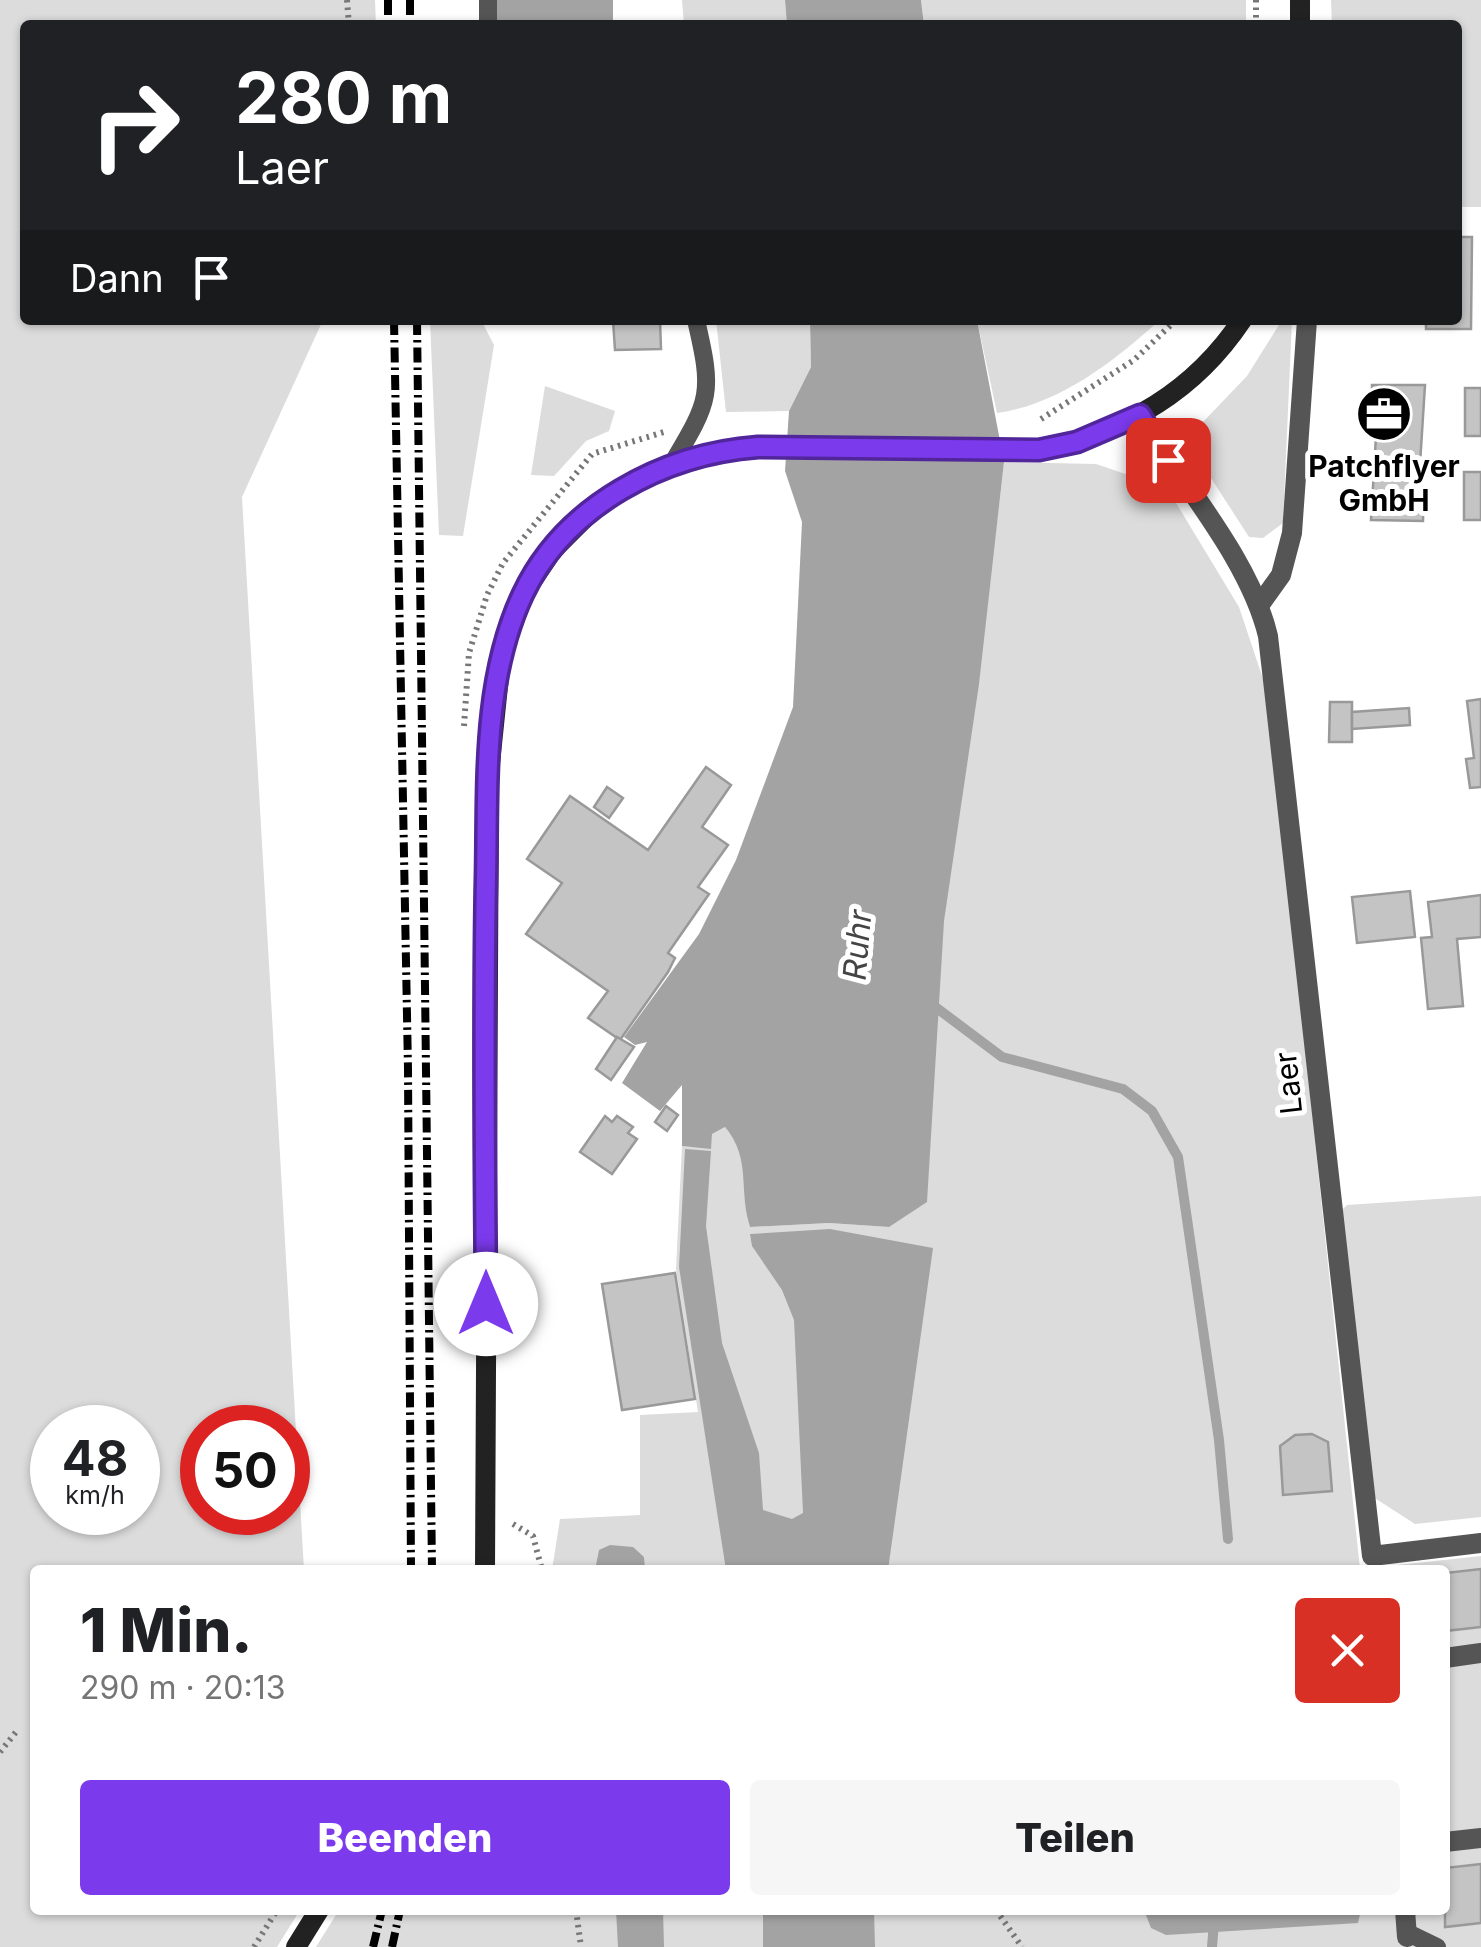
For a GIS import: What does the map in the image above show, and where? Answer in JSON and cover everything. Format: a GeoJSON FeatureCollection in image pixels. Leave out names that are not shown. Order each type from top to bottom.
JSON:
{"type":"FeatureCollection","features":[{"type":"Feature","properties":{"kind":"main road"},"geometry":{"type":"LineString","coordinates":[[485,1565],[484,943],[489,773],[501,656],[524,593],[553,550],[609,498],[672,464],[758,447],[1010,450],[1077,442],[1140,415],[1168,398],[1220,353],[1239,325]]}},
{"type":"Feature","properties":{"kind":"main road"},"geometry":{"type":"LineString","coordinates":[[296,1947],[316,1915]]}},
{"type":"Feature","properties":{"kind":"street"},"geometry":{"type":"LineString","coordinates":[[1260,603],[1281,575],[1292,534],[1307,325]]}},
{"type":"Feature","properties":{"kind":"street","name":"Laer"},"geometry":{"type":"LineString","coordinates":[[1140,415],[1246,574],[1260,603],[1270,655],[1373,1563],[1481,1544]]}},
{"type":"Feature","properties":{"kind":"street"},"geometry":{"type":"LineString","coordinates":[[1450,1657],[1481,1652]]}},
{"type":"Feature","properties":{"kind":"street"},"geometry":{"type":"LineString","coordinates":[[1450,1841],[1481,1838]]}},
{"type":"Feature","properties":{"kind":"street"},"geometry":{"type":"LineString","coordinates":[[1405,1915],[1407,1935]]}},
{"type":"Feature","properties":{"kind":"lane"},"geometry":{"type":"LineString","coordinates":[[672,464],[703,411],[710,381],[697,325]]}},
{"type":"Feature","properties":{"kind":"lane"},"geometry":{"type":"LineString","coordinates":[[1407,1935],[1437,1947]]}},
{"type":"Feature","properties":{"kind":"path"},"geometry":{"type":"LineString","coordinates":[[1042,419],[1134,360],[1171,325]]}},
{"type":"Feature","properties":{"kind":"path"},"geometry":{"type":"LineString","coordinates":[[513,1524],[533,1536],[541,1565]]}},
{"type":"Feature","properties":{"kind":"path"},"geometry":{"type":"LineString","coordinates":[[0,1752],[16,1732]]}},
{"type":"Feature","properties":{"kind":"path"},"geometry":{"type":"LineString","coordinates":[[254,1947],[273,1915]]}},
{"type":"Feature","properties":{"kind":"path"},"geometry":{"type":"LineString","coordinates":[[577,1915],[581,1947]]}},
{"type":"Feature","properties":{"kind":"path"},"geometry":{"type":"LineString","coordinates":[[1000,1915],[1022,1947]]}},
{"type":"Feature","properties":{"kind":"shaded area"},"geometry":{"type":"Polygon","coordinates":[[[0,0],[375,0],[376,20],[20,20],[20,325],[321,325],[242,497],[294,1405],[180,1405],[180,1535],[302,1535],[304,1565],[30,1565],[30,1915],[297,1915],[277,1947],[0,1947],[0,0]]]}},
{"type":"Feature","properties":{"kind":"shaded area"},"geometry":{"type":"Polygon","coordinates":[[[682,0],[785,0],[787,20],[684,20],[682,0]]]}},
{"type":"Feature","properties":{"kind":"shaded area"},"geometry":{"type":"Polygon","coordinates":[[[921,0],[1246,0],[1246,20],[923,20],[921,0]]]}},
{"type":"Feature","properties":{"kind":"shaded area"},"geometry":{"type":"Polygon","coordinates":[[[1331,0],[1481,0],[1481,207],[1462,207],[1462,20],[1332,20],[1331,0]]]}},
{"type":"Feature","properties":{"kind":"shaded area"},"geometry":{"type":"Polygon","coordinates":[[[430,325],[484,325],[494,345],[463,536],[439,535],[430,325]]]}},
{"type":"Feature","properties":{"kind":"shaded area"},"geometry":{"type":"Polygon","coordinates":[[[717,325],[810,325],[811,367],[789,411],[726,412],[717,325]]]}},
{"type":"Feature","properties":{"kind":"shaded area"},"geometry":{"type":"Polygon","coordinates":[[[978,325],[1154,325],[1104,366],[1064,391],[997,413],[978,325]]]}},
{"type":"Feature","properties":{"kind":"shaded area"},"geometry":{"type":"Polygon","coordinates":[[[1279,325],[1292,325],[1283,523],[1263,538],[1249,537],[1200,461],[1202,423],[1247,376],[1279,325]]]}},
{"type":"Feature","properties":{"kind":"shaded area"},"geometry":{"type":"Polygon","coordinates":[[[545,386],[615,411],[609,431],[586,441],[554,476],[531,475],[545,386]]]}},
{"type":"Feature","properties":{"kind":"shaded area"},"geometry":{"type":"Polygon","coordinates":[[[1004,462],[1096,464],[1167,488],[1239,607],[1268,694],[1360,1565],[553,1565],[560,1519],[640,1515],[640,1415],[698,1412],[676,1269],[682,1146],[710,1148],[712,1134],[725,1127],[743,1164],[750,1227],[829,1223],[889,1227],[953,846],[1004,462]]]}},
{"type":"Feature","properties":{"kind":"shaded area"},"geometry":{"type":"Polygon","coordinates":[[[1481,1196],[1481,1517],[1415,1524],[1370,1495],[1340,1212],[1347,1205],[1481,1196]]]}},
{"type":"Feature","properties":{"kind":"shaded area"},"geometry":{"type":"Polygon","coordinates":[[[1481,1556],[1481,1947],[316,1947],[336,1915],[1450,1915],[1450,1565],[1397,1565],[1481,1556]]]}},
{"type":"Feature","properties":{"kind":"water"},"geometry":{"type":"Polygon","coordinates":[[[496,0],[613,0],[613,20],[496,20],[496,0]]]}},
{"type":"Feature","properties":{"kind":"water"},"geometry":{"type":"Polygon","coordinates":[[[785,0],[921,0],[923,20],[787,20],[785,0]]]}},
{"type":"Feature","properties":{"kind":"water","name":"Ruhr"},"geometry":{"type":"Polygon","coordinates":[[[810,325],[978,325],[1004,462],[979,684],[944,921],[927,1202],[889,1227],[829,1223],[750,1227],[739,1151],[725,1127],[712,1134],[711,1149],[682,1146],[682,1085],[660,1111],[622,1083],[647,1042],[635,1045],[624,1037],[699,934],[736,860],[793,707],[802,522],[785,471],[789,411],[811,367],[810,325]]]}},
{"type":"Feature","properties":{"kind":"water"},"geometry":{"type":"Polygon","coordinates":[[[685,1149],[711,1151],[706,1226],[722,1343],[759,1453],[763,1510],[792,1519],[803,1513],[794,1320],[782,1290],[752,1246],[750,1234],[830,1229],[933,1248],[889,1565],[725,1565],[679,1267],[685,1149]]]}},
{"type":"Feature","properties":{"kind":"water"},"geometry":{"type":"Polygon","coordinates":[[[610,1545],[633,1547],[644,1557],[645,1565],[596,1565],[599,1550],[610,1545]]]}},
{"type":"Feature","properties":{"kind":"water"},"geometry":{"type":"Polygon","coordinates":[[[616,1915],[663,1915],[664,1947],[618,1947],[616,1915]]]}},
{"type":"Feature","properties":{"kind":"water"},"geometry":{"type":"Polygon","coordinates":[[[763,1915],[874,1915],[875,1947],[763,1947],[763,1915]]]}},
{"type":"Feature","properties":{"kind":"water"},"geometry":{"type":"Polygon","coordinates":[[[1146,1915],[1360,1915],[1358,1923],[1166,1935],[1151,1928],[1146,1915]]]}},
{"type":"Feature","properties":{"kind":"building"},"geometry":{"type":"Polygon","coordinates":[[[1462,237],[1472,237],[1471,329],[1426,329],[1426,325],[1462,325],[1462,237]]]}},
{"type":"Feature","properties":{"kind":"building"},"geometry":{"type":"Polygon","coordinates":[[[613,325],[660,325],[661,349],[615,350],[613,325]]]}},
{"type":"Feature","properties":{"kind":"building"},"geometry":{"type":"Polygon","coordinates":[[[1372,385],[1425,385],[1419,480],[1424,480],[1423,521],[1371,520],[1377,419],[1372,419],[1372,385]]]}},
{"type":"Feature","properties":{"kind":"building"},"geometry":{"type":"Polygon","coordinates":[[[1465,388],[1481,388],[1481,436],[1465,436],[1465,388]]]}},
{"type":"Feature","properties":{"kind":"building"},"geometry":{"type":"Polygon","coordinates":[[[1464,472],[1481,472],[1481,520],[1464,520],[1464,472]]]}},
{"type":"Feature","properties":{"kind":"building"},"geometry":{"type":"Polygon","coordinates":[[[1481,699],[1481,787],[1470,788],[1466,759],[1474,758],[1467,701],[1481,699]]]}},
{"type":"Feature","properties":{"kind":"building"},"geometry":{"type":"Polygon","coordinates":[[[1330,702],[1352,702],[1352,742],[1329,742],[1330,702]]]}},
{"type":"Feature","properties":{"kind":"building"},"geometry":{"type":"Polygon","coordinates":[[[1409,708],[1410,725],[1352,729],[1352,712],[1409,708]]]}},
{"type":"Feature","properties":{"kind":"building"},"geometry":{"type":"Polygon","coordinates":[[[706,767],[731,785],[702,827],[728,845],[698,887],[709,894],[668,953],[675,958],[668,972],[620,1040],[588,1018],[608,991],[526,934],[562,883],[527,859],[570,796],[648,850],[706,767]]]}},
{"type":"Feature","properties":{"kind":"building"},"geometry":{"type":"Polygon","coordinates":[[[607,787],[623,798],[609,818],[594,807],[607,787]]]}},
{"type":"Feature","properties":{"kind":"building"},"geometry":{"type":"Polygon","coordinates":[[[1410,891],[1415,937],[1357,943],[1352,897],[1410,891]]]}},
{"type":"Feature","properties":{"kind":"building"},"geometry":{"type":"Polygon","coordinates":[[[1481,895],[1481,937],[1457,939],[1463,1006],[1428,1009],[1421,938],[1432,937],[1428,902],[1481,895]]]}},
{"type":"Feature","properties":{"kind":"building"},"geometry":{"type":"Polygon","coordinates":[[[617,1037],[634,1047],[611,1080],[596,1069],[617,1037]]]}},
{"type":"Feature","properties":{"kind":"building"},"geometry":{"type":"Polygon","coordinates":[[[666,1106],[678,1115],[667,1131],[655,1122],[666,1106]]]}},
{"type":"Feature","properties":{"kind":"building"},"geometry":{"type":"Polygon","coordinates":[[[605,1116],[612,1122],[617,1116],[633,1127],[628,1133],[637,1139],[612,1174],[580,1152],[605,1116]]]}},
{"type":"Feature","properties":{"kind":"building"},"geometry":{"type":"Polygon","coordinates":[[[675,1273],[695,1399],[622,1410],[602,1284],[675,1273]]]}},
{"type":"Feature","properties":{"kind":"building"},"geometry":{"type":"Polygon","coordinates":[[[1312,1434],[1328,1442],[1332,1491],[1283,1495],[1280,1446],[1295,1435],[1312,1434]]]}},
{"type":"Feature","properties":{"kind":"building"},"geometry":{"type":"Polygon","coordinates":[[[1481,1569],[1481,1627],[1450,1630],[1450,1572],[1481,1569]]]}},
{"type":"Feature","properties":{"kind":"building"},"geometry":{"type":"Polygon","coordinates":[[[1481,1864],[1481,1923],[1445,1927],[1445,1915],[1450,1915],[1450,1867],[1481,1864]]]}},
{"type":"Feature","properties":{"kind":"waterway"},"geometry":{"type":"LineString","coordinates":[[930,1003],[1002,1057],[1123,1089],[1152,1111],[1178,1157],[1219,1440],[1228,1539]]}},
{"type":"Feature","properties":{"kind":"waterway"},"geometry":{"type":"LineString","coordinates":[[1212,1947],[1214,1923]]}},
{"type":"Feature","properties":{"kind":"railway"},"geometry":{"type":"LineString","coordinates":[[388,0],[388,20]]}},
{"type":"Feature","properties":{"kind":"railway"},"geometry":{"type":"LineString","coordinates":[[410,0],[410,20]]}},
{"type":"Feature","properties":{"kind":"railway"},"geometry":{"type":"LineString","coordinates":[[394,325],[408,1069],[411,1565]]}},
{"type":"Feature","properties":{"kind":"railway"},"geometry":{"type":"LineString","coordinates":[[417,325],[432,1565]]}},
{"type":"Feature","properties":{"kind":"railway"},"geometry":{"type":"LineString","coordinates":[[373,1947],[381,1915]]}},
{"type":"Feature","properties":{"kind":"railway"},"geometry":{"type":"LineString","coordinates":[[392,1947],[399,1915]]}},
{"type":"Feature","properties":{"kind":"place","name":"Patchflyer GmbH"},"geometry":{"type":"Point","coordinates":[1384,414]}},
{"type":"Feature","properties":{"kind":"route"},"geometry":{"type":"LineString","coordinates":[[486,1304],[484,943],[492,720],[506,637],[542,562],[590,513],[628,484],[672,464],[723,451],[758,447],[1039,450],[1077,442],[1140,415],[1168,460]]}}]}
